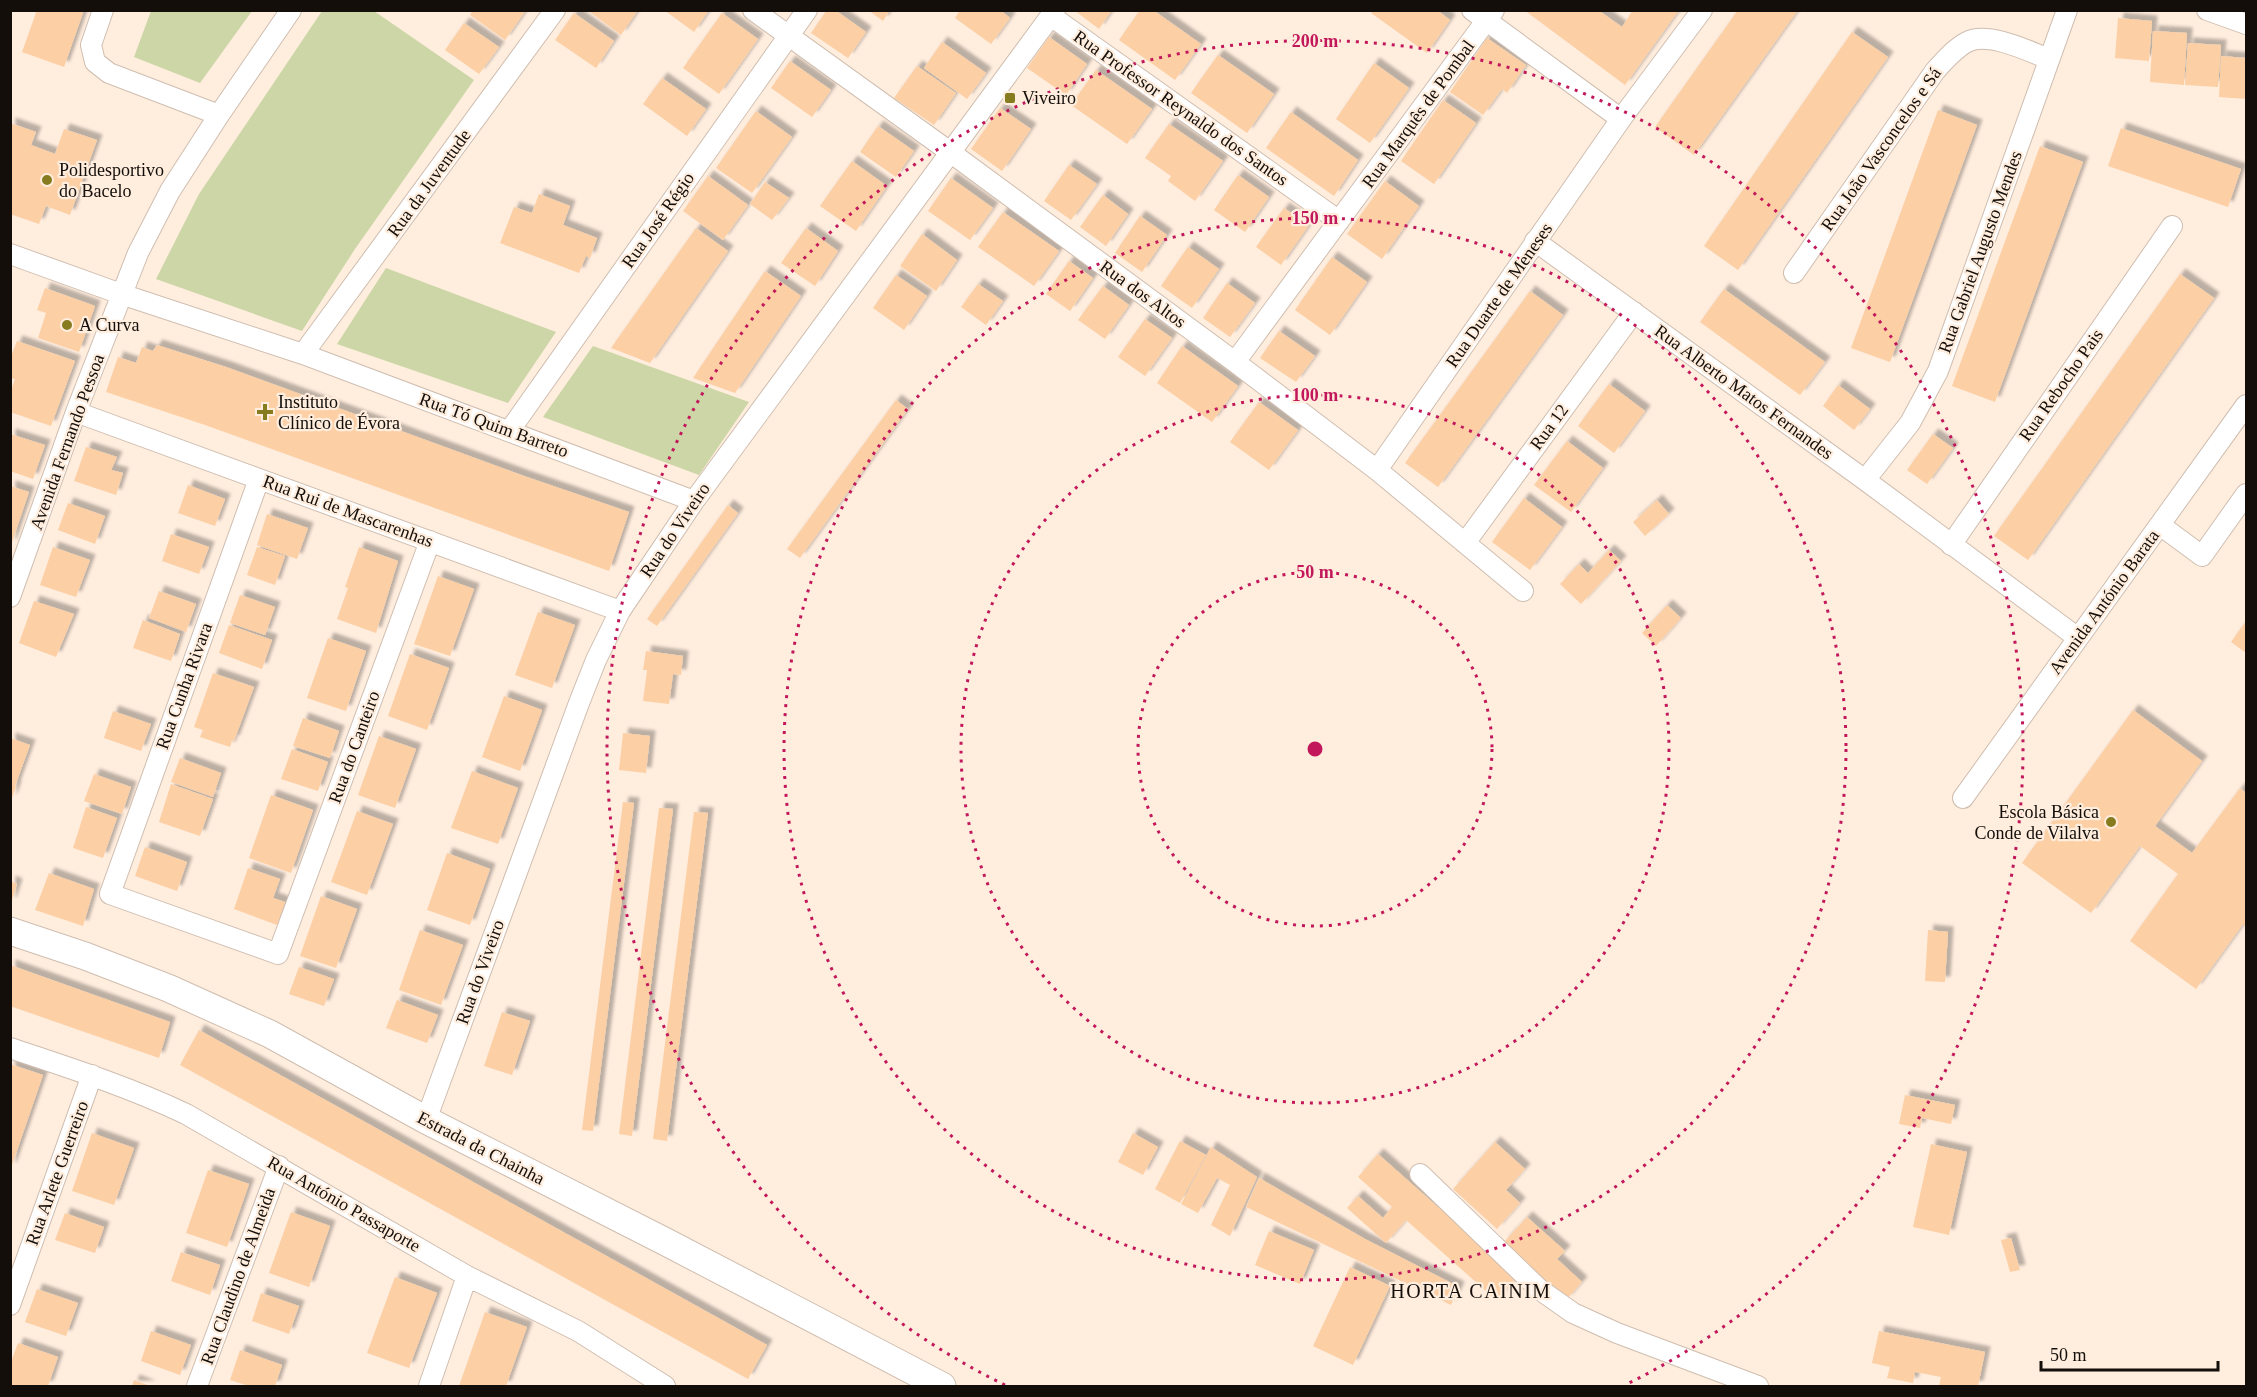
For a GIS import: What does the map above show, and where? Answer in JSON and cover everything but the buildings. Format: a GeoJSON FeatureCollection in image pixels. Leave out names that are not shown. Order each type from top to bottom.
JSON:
{"type":"FeatureCollection","features":[{"type":"Feature","properties":{"kind":"street"},"geometry":{"type":"LineString","coordinates":[[103,10],[91,45],[95,62],[109,73],[219,115]]}},
{"type":"Feature","properties":{"kind":"street","name":"Avenida Fernando Pessoa"},"geometry":{"type":"LineString","coordinates":[[10,597],[76,412],[138,253],[170,191],[291,10]]}},
{"type":"Feature","properties":{"kind":"street","name":"Rua da Juventude"},"geometry":{"type":"LineString","coordinates":[[303,354],[555,10]]}},
{"type":"Feature","properties":{"kind":"street","name":"Rua dos Altos"},"geometry":{"type":"LineString","coordinates":[[753,10],[1235,362],[1377,470],[1523,591]]}},
{"type":"Feature","properties":{"kind":"street","name":"Rua José Régio"},"geometry":{"type":"LineString","coordinates":[[510,430],[807,10]]}},
{"type":"Feature","properties":{"kind":"street","name":"Rua Duarte de Meneses"},"geometry":{"type":"LineString","coordinates":[[1377,470],[1621,119],[1702,10]]}},
{"type":"Feature","properties":{"kind":"street","name":"Rua Gabriel Augusto Mendes"},"geometry":{"type":"LineString","coordinates":[[1865,480],[1910,423],[1938,371],[2067,10]]}},
{"type":"Feature","properties":{"kind":"street"},"geometry":{"type":"LineString","coordinates":[[2216,12],[2247,24]]}},
{"type":"Feature","properties":{"kind":"street","name":"Rua do Viveiro"},"geometry":{"type":"LineString","coordinates":[[426,1120],[579,704],[596,660],[620,611],[694,501],[1053,13]]}},
{"type":"Feature","properties":{"kind":"street","name":"Rua Professor Reynaldo dos Santos"},"geometry":{"type":"LineString","coordinates":[[1053,13],[1339,221]]}},
{"type":"Feature","properties":{"kind":"street"},"geometry":{"type":"LineString","coordinates":[[1484,14],[1621,119]]}},
{"type":"Feature","properties":{"kind":"street","name":"Rua Marquês de Pombal"},"geometry":{"type":"LineString","coordinates":[[1235,362],[1339,221],[1484,14]]}},
{"type":"Feature","properties":{"kind":"street","name":"Rua João Vasconcelos e Sá"},"geometry":{"type":"LineString","coordinates":[[1794,273],[1935,71],[1951,54],[1968,41],[1989,38],[2049,59]]}},
{"type":"Feature","properties":{"kind":"street","name":"Rua Rebocho Pais"},"geometry":{"type":"LineString","coordinates":[[1951,544],[2172,226]]}},
{"type":"Feature","properties":{"kind":"street","name":"Rua Alberto Matos Fernandes"},"geometry":{"type":"LineString","coordinates":[[1536,242],[1865,480],[2078,638]]}},
{"type":"Feature","properties":{"kind":"street","name":"Rua Tó Quim Barreto"},"geometry":{"type":"LineString","coordinates":[[10,254],[121,294],[303,354],[694,501]]}},
{"type":"Feature","properties":{"kind":"street","name":"Rua 12"},"geometry":{"type":"LineString","coordinates":[[1465,543],[1634,312]]}},
{"type":"Feature","properties":{"kind":"street","name":"Avenida António Barata"},"geometry":{"type":"LineString","coordinates":[[1963,798],[2247,405]]}},
{"type":"Feature","properties":{"kind":"street","name":"Rua Rui de Mascarenhas"},"geometry":{"type":"LineString","coordinates":[[76,412],[620,611]]}},
{"type":"Feature","properties":{"kind":"street","name":"Rua Cunha Rivara"},"geometry":{"type":"LineString","coordinates":[[259,479],[110,894],[278,954]]}},
{"type":"Feature","properties":{"kind":"street"},"geometry":{"type":"LineString","coordinates":[[2160,525],[2202,556],[2247,494]]}},
{"type":"Feature","properties":{"kind":"street","name":"Rua do Canteiro"},"geometry":{"type":"LineString","coordinates":[[278,954],[430,541]]}},
{"type":"Feature","properties":{"kind":"street","name":"Estrada da Chainha"},"geometry":{"type":"LineString","coordinates":[[10,931],[85,956],[215,1008],[270,1035],[426,1120],[942,1386]]}},
{"type":"Feature","properties":{"kind":"street","name":"Rua António Passaporte"},"geometry":{"type":"LineString","coordinates":[[10,1048],[92,1075],[186,1114],[467,1276],[578,1331],[665,1386]]}},
{"type":"Feature","properties":{"kind":"street","name":"Rua Arlete Guerreiro"},"geometry":{"type":"LineString","coordinates":[[10,1305],[18,1263],[92,1075]]}},
{"type":"Feature","properties":{"kind":"street","name":"Rua Claudino de Almeida"},"geometry":{"type":"LineString","coordinates":[[197,1386],[279,1166]]}},
{"type":"Feature","properties":{"kind":"street"},"geometry":{"type":"LineString","coordinates":[[1420,1174],[1539,1289],[1573,1313],[1617,1333],[1758,1386]]}},
{"type":"Feature","properties":{"kind":"street"},"geometry":{"type":"LineString","coordinates":[[429,1386],[467,1276]]}},
{"type":"Feature","properties":{"kind":"green space"},"geometry":{"type":"Polygon","coordinates":[[[151,10],[252,11],[200,83],[134,57],[151,10]]]}},
{"type":"Feature","properties":{"kind":"green space"},"geometry":{"type":"Polygon","coordinates":[[[322,11],[374,11],[474,80],[355,249],[302,331],[156,279],[199,194],[322,11]]]}},
{"type":"Feature","properties":{"kind":"green space"},"geometry":{"type":"Polygon","coordinates":[[[386,268],[556,332],[508,403],[337,344],[386,268]]]}},
{"type":"Feature","properties":{"kind":"green space"},"geometry":{"type":"Polygon","coordinates":[[[593,346],[749,402],[699,475],[543,417],[593,346]]]}},
{"type":"Feature","properties":{"kind":"place","name":"Viveiro"},"geometry":{"type":"Point","coordinates":[1010,98]}},
{"type":"Feature","properties":{"kind":"place","name":"Polidesportivo do Bacelo"},"geometry":{"type":"Point","coordinates":[47,180]}},
{"type":"Feature","properties":{"kind":"place","name":"A Curva"},"geometry":{"type":"Point","coordinates":[67,325]}},
{"type":"Feature","properties":{"kind":"place","name":"Instituto Clínico de Évora"},"geometry":{"type":"Point","coordinates":[265,412]}},
{"type":"Feature","properties":{"kind":"place","name":"Escola Básica Conde de Vilalva"},"geometry":{"type":"Point","coordinates":[2111,822]}},
{"type":"Feature","properties":{"kind":"district","name":"HORTA CAINIM"},"geometry":{"type":"Point","coordinates":[1471,1291]}}]}
